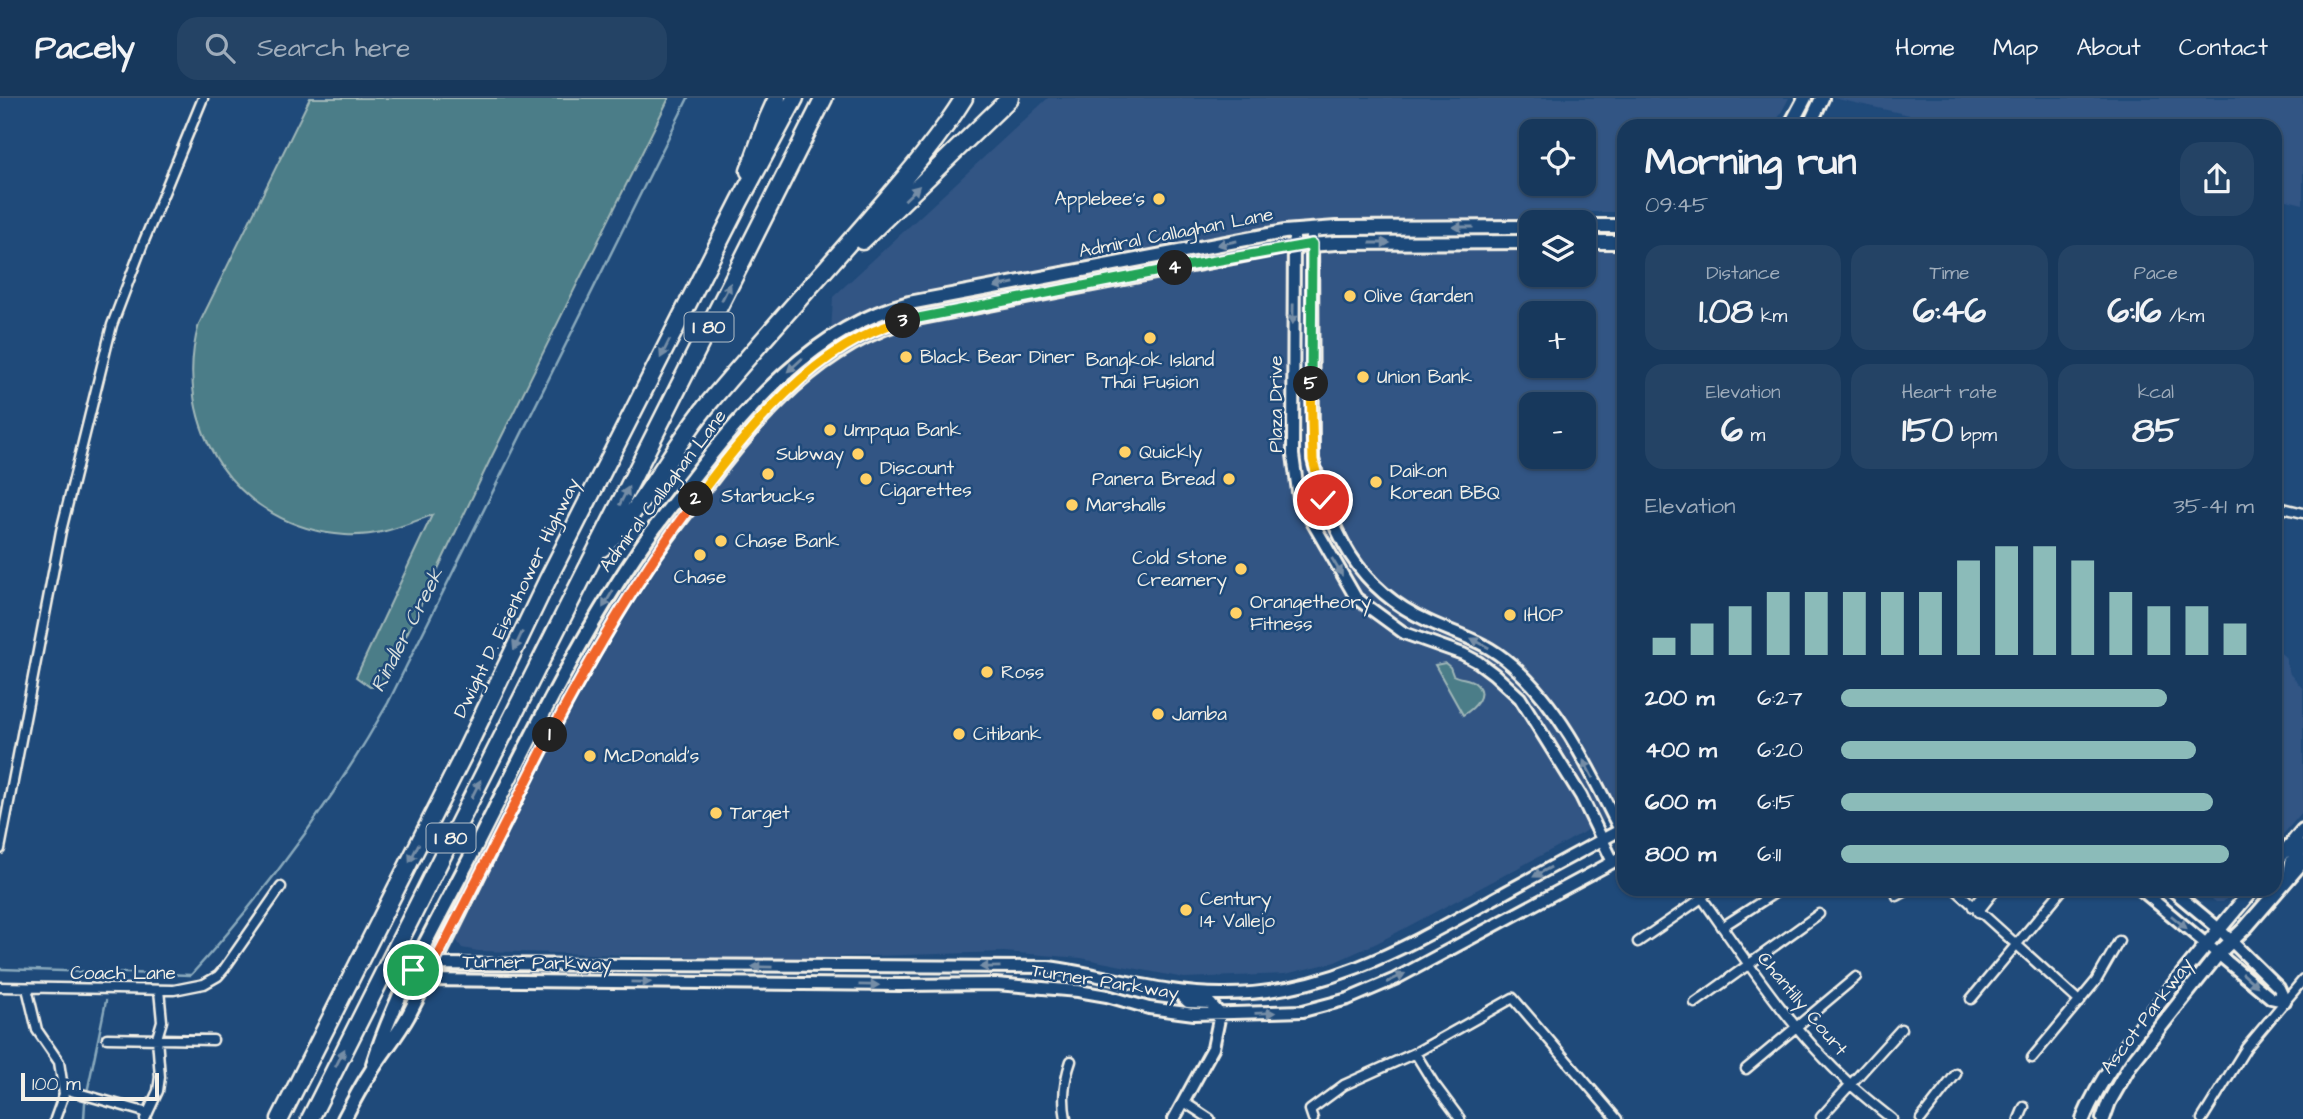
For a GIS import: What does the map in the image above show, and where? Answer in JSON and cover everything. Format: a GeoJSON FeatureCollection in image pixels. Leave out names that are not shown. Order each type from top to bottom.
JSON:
{"type":"FeatureCollection","features":[{"type":"Feature","properties":{"kind":"highway"},"geometry":{"type":"LineString","coordinates":[[740,201],[760,137],[778,98]]}},
{"type":"Feature","properties":{"kind":"highway","name":"Dwight D. Eisenhower Highway"},"geometry":{"type":"LineString","coordinates":[[280,1119],[461,761],[548,579],[795,98]]}},
{"type":"Feature","properties":{"kind":"highway","name":"I 80"},"geometry":{"type":"LineString","coordinates":[[310,1119],[824,98]]}},
{"type":"Feature","properties":{"kind":"highway"},"geometry":{"type":"LineString","coordinates":[[593,556],[620,530],[668,458],[709,404],[901,182],[964,98]]}},
{"type":"Feature","properties":{"kind":"highway"},"geometry":{"type":"LineString","coordinates":[[792,308],[1010,98]]}},
{"type":"Feature","properties":{"kind":"main road"},"geometry":{"type":"LineString","coordinates":[[1794,119],[1805,98]]}},
{"type":"Feature","properties":{"kind":"main road"},"geometry":{"type":"LineString","coordinates":[[1812,119],[1822,98]]}},
{"type":"Feature","properties":{"kind":"main road","name":"Admiral Callaghan Lane"},"geometry":{"type":"LineString","coordinates":[[371,1071],[382,1037],[413,970],[579,646],[634,557],[734,425],[809,353],[835,333],[860,320],[909,303],[1294,230],[1519,226]]}},
{"type":"Feature","properties":{"kind":"main road"},"geometry":{"type":"LineString","coordinates":[[1596,226],[1617,226]]}},
{"type":"Feature","properties":{"kind":"main road","name":"Admiral Callaghan Lane"},"geometry":{"type":"LineString","coordinates":[[344,1119],[371,1071],[398,1034],[545,744],[596,649],[636,583],[746,435],[819,365],[855,340],[905,321],[1294,246],[1519,242]]}},
{"type":"Feature","properties":{"kind":"main road"},"geometry":{"type":"LineString","coordinates":[[1596,242],[1617,242]]}},
{"type":"Feature","properties":{"kind":"main road"},"geometry":{"type":"LineString","coordinates":[[2282,855],[2303,830]]}},
{"type":"Feature","properties":{"kind":"main road"},"geometry":{"type":"LineString","coordinates":[[2289,877],[2292,862],[2303,847]]}},
{"type":"Feature","properties":{"kind":"main road","name":"Ascot Parkway"},"geometry":{"type":"LineString","coordinates":[[2282,885],[2303,861]]}},
{"type":"Feature","properties":{"kind":"main road","name":"Ascot Parkway"},"geometry":{"type":"LineString","coordinates":[[2083,1119],[2096,1093],[2136,1032],[2247,896]]}},
{"type":"Feature","properties":{"kind":"main road","name":"Ascot Parkway"},"geometry":{"type":"LineString","coordinates":[[2103,1119],[2109,1102],[2130,1066],[2219,953],[2272,896]]}},
{"type":"Feature","properties":{"kind":"street"},"geometry":{"type":"LineString","coordinates":[[0,849],[61,531],[112,325],[204,98]]}},
{"type":"Feature","properties":{"kind":"street","name":"Plaza Drive"},"geometry":{"type":"LineString","coordinates":[[1312,229],[1313,460],[1322,496],[1340,538],[1363,573],[1380,592],[1414,615],[1460,633],[1497,652],[1515,668],[1550,706],[1577,748],[1617,821]]}},
{"type":"Feature","properties":{"kind":"street","name":"Plaza Drive"},"geometry":{"type":"LineString","coordinates":[[1294,230],[1293,455],[1299,499],[1356,598],[1404,633],[1478,662],[1520,698],[1581,796],[1613,862]]}},
{"type":"Feature","properties":{"kind":"street"},"geometry":{"type":"LineString","coordinates":[[2282,508],[2303,513]]}},
{"type":"Feature","properties":{"kind":"street","name":"Turner Parkway"},"geometry":{"type":"LineString","coordinates":[[413,970],[434,964],[1048,967],[1177,992],[1254,993],[1287,989],[1345,974],[1413,943],[1617,834]]}},
{"type":"Feature","properties":{"kind":"street","name":"Turner Parkway"},"geometry":{"type":"LineString","coordinates":[[426,979],[996,984],[1078,991],[1149,1008],[1220,1014],[1303,1011],[1348,999],[1395,979],[1617,860]]}},
{"type":"Feature","properties":{"kind":"street","name":"Coach Lane"},"geometry":{"type":"LineString","coordinates":[[0,987],[159,990],[195,987],[219,976],[281,887]]}},
{"type":"Feature","properties":{"kind":"street"},"geometry":{"type":"LineString","coordinates":[[1723,927],[1770,896]]}},
{"type":"Feature","properties":{"kind":"street"},"geometry":{"type":"LineString","coordinates":[[1962,896],[2080,1002]]}},
{"type":"Feature","properties":{"kind":"street"},"geometry":{"type":"LineString","coordinates":[[1975,909],[1983,896]]}},
{"type":"Feature","properties":{"kind":"street"},"geometry":{"type":"LineString","coordinates":[[1975,909],[1989,896]]}},
{"type":"Feature","properties":{"kind":"street"},"geometry":{"type":"LineString","coordinates":[[1971,999],[2057,896]]}},
{"type":"Feature","properties":{"kind":"street"},"geometry":{"type":"LineString","coordinates":[[2148,896],[2271,998],[2285,1001]]}},
{"type":"Feature","properties":{"kind":"street"},"geometry":{"type":"LineString","coordinates":[[2179,896],[2232,941],[2279,988],[2285,1001]]}},
{"type":"Feature","properties":{"kind":"street"},"geometry":{"type":"LineString","coordinates":[[1638,942],[1702,898]]}},
{"type":"Feature","properties":{"kind":"street","name":"Chantilly Court"},"geometry":{"type":"LineString","coordinates":[[1702,898],[1749,966],[1797,1026],[1850,1084],[1892,1119]]}},
{"type":"Feature","properties":{"kind":"street"},"geometry":{"type":"LineString","coordinates":[[1695,1003],[1819,914]]}},
{"type":"Feature","properties":{"kind":"street"},"geometry":{"type":"LineString","coordinates":[[2032,1058],[2096,981],[2119,941]]}},
{"type":"Feature","properties":{"kind":"street"},"geometry":{"type":"LineString","coordinates":[[413,970],[426,979]]}},
{"type":"Feature","properties":{"kind":"street"},"geometry":{"type":"LineString","coordinates":[[1746,1069],[1856,977]]}},
{"type":"Feature","properties":{"kind":"street"},"geometry":{"type":"LineString","coordinates":[[2204,1118],[2246,1048],[2303,980]]}},
{"type":"Feature","properties":{"kind":"street"},"geometry":{"type":"LineString","coordinates":[[27,988],[37,1030],[59,1062],[64,1089],[55,1119]]}},
{"type":"Feature","properties":{"kind":"street"},"geometry":{"type":"LineString","coordinates":[[64,1089],[147,1116],[158,1091],[160,1077],[158,1038],[162,1021],[159,990]]}},
{"type":"Feature","properties":{"kind":"street"},"geometry":{"type":"LineString","coordinates":[[1174,1119],[1213,1048],[1220,1014],[1210,1003],[1188,1002],[1177,992]]}},
{"type":"Feature","properties":{"kind":"street"},"geometry":{"type":"LineString","coordinates":[[1313,1119],[1310,1110],[1344,1085],[1415,1053],[1513,998],[1617,1119]]}},
{"type":"Feature","properties":{"kind":"street"},"geometry":{"type":"LineString","coordinates":[[1821,1116],[1901,1029]]}},
{"type":"Feature","properties":{"kind":"street"},"geometry":{"type":"LineString","coordinates":[[107,1038],[213,1040]]}},
{"type":"Feature","properties":{"kind":"street"},"geometry":{"type":"LineString","coordinates":[[1415,1053],[1460,1119]]}},
{"type":"Feature","properties":{"kind":"street"},"geometry":{"type":"LineString","coordinates":[[1066,1119],[1063,1105],[1065,1080],[1071,1061]]}},
{"type":"Feature","properties":{"kind":"street"},"geometry":{"type":"LineString","coordinates":[[1921,1119],[1956,1074]]}},
{"type":"Feature","properties":{"kind":"street"},"geometry":{"type":"LineString","coordinates":[[1184,1102],[1210,1119]]}},
{"type":"Feature","properties":{"kind":"street"},"geometry":{"type":"LineString","coordinates":[[2019,1119],[2024,1107]]}},
{"type":"Feature","properties":{"kind":"shaded area"},"geometry":{"type":"Polygon","coordinates":[[[1048,98],[1789,98],[1778,119],[1617,119],[1617,212],[1519,210],[1519,223],[1302,226],[895,305],[831,333],[833,297],[1048,98]]]}},
{"type":"Feature","properties":{"kind":"shaded area"},"geometry":{"type":"Polygon","coordinates":[[[1833,98],[2303,98],[2303,204],[2282,199],[2282,119],[1928,119],[1833,98]]]}},
{"type":"Feature","properties":{"kind":"shaded area"},"geometry":{"type":"Polygon","coordinates":[[[1617,249],[1617,813],[1377,943],[1335,962],[1285,974],[1184,978],[1081,958],[1004,952],[774,959],[478,951],[462,948],[457,941],[459,927],[601,652],[652,569],[750,439],[810,380],[835,360],[869,339],[914,324],[1085,290],[1313,252],[1519,250],[1519,287],[1596,287],[1596,250],[1617,249]]]}},
{"type":"Feature","properties":{"kind":"shaded area"},"geometry":{"type":"Polygon","coordinates":[[[2282,654],[2290,674],[2303,689],[2303,811],[2282,836],[2282,654]]]}},
{"type":"Feature","properties":{"kind":"shaded area"},"geometry":{"type":"Polygon","coordinates":[[[2208,896],[2229,896],[2223,902],[2216,902],[2208,896]]]}},
{"type":"Feature","properties":{"kind":"green space"},"geometry":{"type":"Polygon","coordinates":[[[310,98],[669,98],[382,686],[370,687],[356,677],[432,515],[390,530],[345,535],[307,528],[273,513],[244,492],[221,465],[204,434],[194,399],[193,362],[199,324],[310,98]]]}},
{"type":"Feature","properties":{"kind":"green space"},"geometry":{"type":"Polygon","coordinates":[[[1445,663],[1453,675],[1473,681],[1479,688],[1478,701],[1463,715],[1435,665],[1445,663]]]}},
{"type":"Feature","properties":{"kind":"waterway","name":"Rindler Creek"},"geometry":{"type":"LineString","coordinates":[[0,969],[191,975],[246,911],[322,810],[388,703],[688,98]]}},
{"type":"Feature","properties":{"kind":"waterway"},"geometry":{"type":"LineString","coordinates":[[106,984],[107,972]]}},
{"type":"Feature","properties":{"kind":"waterway"},"geometry":{"type":"LineString","coordinates":[[88,1088],[106,1001]]}},
{"type":"Feature","properties":{"kind":"waterway"},"geometry":{"type":"LineString","coordinates":[[84,1119],[85,1103]]}},
{"type":"Feature","properties":{"kind":"place","name":"Applebee's"},"geometry":{"type":"Point","coordinates":[1159,199]}},
{"type":"Feature","properties":{"kind":"place","name":"Olive Garden"},"geometry":{"type":"Point","coordinates":[1350,296]}},
{"type":"Feature","properties":{"kind":"place","name":"Bangkok Island Thai Fusion"},"geometry":{"type":"Point","coordinates":[1150,338]}},
{"type":"Feature","properties":{"kind":"place","name":"Black Bear Diner"},"geometry":{"type":"Point","coordinates":[906,357]}},
{"type":"Feature","properties":{"kind":"place","name":"Union Bank"},"geometry":{"type":"Point","coordinates":[1363,377]}},
{"type":"Feature","properties":{"kind":"place","name":"Umpqua Bank"},"geometry":{"type":"Point","coordinates":[830,430]}},
{"type":"Feature","properties":{"kind":"place","name":"Quickly"},"geometry":{"type":"Point","coordinates":[1125,452]}},
{"type":"Feature","properties":{"kind":"place","name":"Subway"},"geometry":{"type":"Point","coordinates":[858,454]}},
{"type":"Feature","properties":{"kind":"place","name":"Starbucks"},"geometry":{"type":"Point","coordinates":[768,474]}},
{"type":"Feature","properties":{"kind":"place","name":"Discount Cigarettes"},"geometry":{"type":"Point","coordinates":[866,479]}},
{"type":"Feature","properties":{"kind":"place","name":"Panera Bread"},"geometry":{"type":"Point","coordinates":[1229,479]}},
{"type":"Feature","properties":{"kind":"place","name":"Daikon Korean BBQ"},"geometry":{"type":"Point","coordinates":[1376,482]}},
{"type":"Feature","properties":{"kind":"place","name":"Marshalls"},"geometry":{"type":"Point","coordinates":[1072,505]}},
{"type":"Feature","properties":{"kind":"place","name":"Chase Bank"},"geometry":{"type":"Point","coordinates":[721,541]}},
{"type":"Feature","properties":{"kind":"place","name":"Chase"},"geometry":{"type":"Point","coordinates":[700,555]}},
{"type":"Feature","properties":{"kind":"place","name":"Cold Stone Creamery"},"geometry":{"type":"Point","coordinates":[1241,569]}},
{"type":"Feature","properties":{"kind":"place","name":"Orangetheory Fitness"},"geometry":{"type":"Point","coordinates":[1236,613]}},
{"type":"Feature","properties":{"kind":"place","name":"IHOP"},"geometry":{"type":"Point","coordinates":[1510,615]}},
{"type":"Feature","properties":{"kind":"place","name":"Ross"},"geometry":{"type":"Point","coordinates":[987,672]}},
{"type":"Feature","properties":{"kind":"place","name":"Jamba"},"geometry":{"type":"Point","coordinates":[1158,714]}},
{"type":"Feature","properties":{"kind":"place","name":"Citibank"},"geometry":{"type":"Point","coordinates":[959,734]}},
{"type":"Feature","properties":{"kind":"place","name":"McDonald's"},"geometry":{"type":"Point","coordinates":[590,756]}},
{"type":"Feature","properties":{"kind":"place","name":"Target"},"geometry":{"type":"Point","coordinates":[716,813]}},
{"type":"Feature","properties":{"kind":"place","name":"Century 14 Vallejo"},"geometry":{"type":"Point","coordinates":[1186,910]}},
{"type":"Feature","properties":{"kind":"route"},"geometry":{"type":"LineString","coordinates":[[413,970],[434,964],[590,660],[659,549],[746,435],[819,365],[855,340],[912,319],[1284,247],[1312,244],[1313,460],[1323,500]]}}]}
